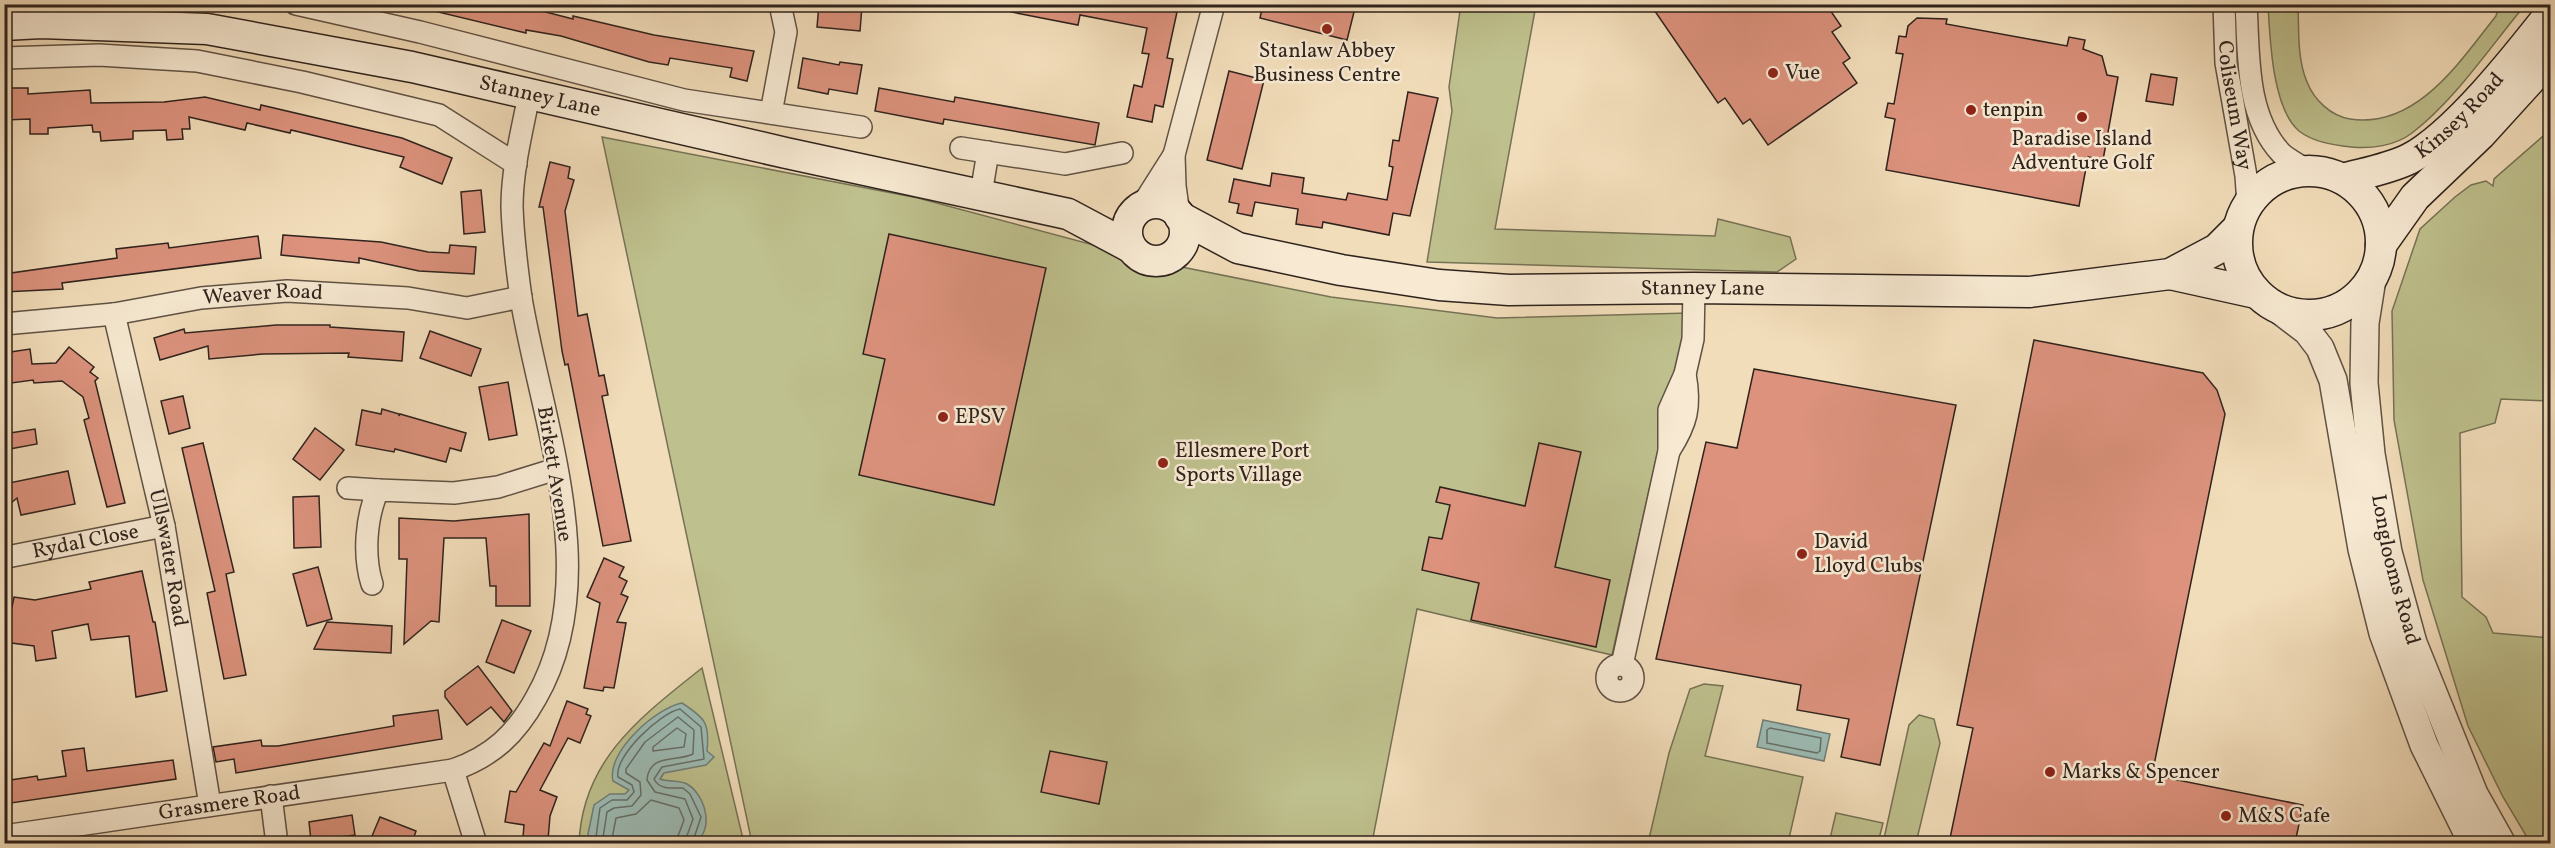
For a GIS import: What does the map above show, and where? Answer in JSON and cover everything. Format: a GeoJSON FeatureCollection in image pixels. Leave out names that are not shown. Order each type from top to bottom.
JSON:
{"type":"FeatureCollection","features":[{"type":"Feature","properties":{"kind":"main road","name":"Stanney Lane"},"geometry":{"type":"LineString","coordinates":[[4,25],[41,14],[207,29],[412,67],[786,153],[1068,214],[1130,247]]}},
{"type":"Feature","properties":{"kind":"main road","name":"Kinsey Road"},"geometry":{"type":"LineString","coordinates":[[2343,179],[2394,166],[2429,146],[2467,110],[2550,14]]}},
{"type":"Feature","properties":{"kind":"main road","name":"Kinsey Road"},"geometry":{"type":"LineString","coordinates":[[2381,245],[2415,197],[2481,134],[2550,58]]}},
{"type":"Feature","properties":{"kind":"main road"},"geometry":{"type":"LineString","coordinates":[[2308,171],[2327,173],[2343,179],[2359,191],[2372,207],[2379,224],[2381,245],[2372,279],[2355,298],[2331,312],[2308,316],[2267,301],[2243,273],[2237,252],[2243,216],[2268,184],[2291,173],[2308,171]]}},
{"type":"Feature","properties":{"kind":"main road"},"geometry":{"type":"LineString","coordinates":[[1157,203],[1166,205],[1180,216],[1184,224],[1184,241],[1174,255],[1155,262],[1138,256],[1130,247],[1126,231],[1132,215],[1139,208],[1157,203]]}},
{"type":"Feature","properties":{"kind":"main road","name":"Stanney Lane"},"geometry":{"type":"LineString","coordinates":[[1068,214],[1139,208]]}},
{"type":"Feature","properties":{"kind":"main road","name":"Stanney Lane"},"geometry":{"type":"LineString","coordinates":[[1180,216],[1238,248],[1341,270],[1466,288],[2030,292],[2170,274],[2217,249],[2243,216]]}},
{"type":"Feature","properties":{"kind":"main road","name":"Stanney Lane"},"geometry":{"type":"LineString","coordinates":[[1174,255],[1238,248]]}},
{"type":"Feature","properties":{"kind":"main road","name":"Stanney Lane"},"geometry":{"type":"LineString","coordinates":[[2170,274],[2267,301]]}},
{"type":"Feature","properties":{"kind":"street"},"geometry":{"type":"LineString","coordinates":[[296,4],[420,32],[684,100],[861,127]]}},
{"type":"Feature","properties":{"kind":"street"},"geometry":{"type":"LineString","coordinates":[[771,112],[786,32],[780,4]]}},
{"type":"Feature","properties":{"kind":"street"},"geometry":{"type":"LineString","coordinates":[[1180,216],[1175,186],[1174,155],[1214,4]]}},
{"type":"Feature","properties":{"kind":"street","name":"Coliseum Way"},"geometry":{"type":"LineString","coordinates":[[2224,4],[2226,63],[2246,176],[2243,216]]}},
{"type":"Feature","properties":{"kind":"street","name":"Coliseum Way"},"geometry":{"type":"LineString","coordinates":[[2246,4],[2252,96],[2268,133],[2281,153],[2308,171]]}},
{"type":"Feature","properties":{"kind":"street"},"geometry":{"type":"LineString","coordinates":[[412,67],[420,32]]}},
{"type":"Feature","properties":{"kind":"street"},"geometry":{"type":"LineString","coordinates":[[4,58],[99,55],[196,61],[302,81],[439,115],[516,164]]}},
{"type":"Feature","properties":{"kind":"street","name":"Birkett Avenue"},"geometry":{"type":"LineString","coordinates":[[453,770],[474,763],[509,738],[522,722],[554,660],[562,626],[566,590],[566,530],[521,297],[512,207],[516,164],[529,95]]}},
{"type":"Feature","properties":{"kind":"street"},"geometry":{"type":"LineString","coordinates":[[961,148],[1065,164],[1110,161]]}},
{"type":"Feature","properties":{"kind":"street"},"geometry":{"type":"LineString","coordinates":[[981,194],[988,152]]}},
{"type":"Feature","properties":{"kind":"street"},"geometry":{"type":"LineString","coordinates":[[1139,208],[1174,155]]}},
{"type":"Feature","properties":{"kind":"street","name":"Longlooms Road"},"geometry":{"type":"LineString","coordinates":[[2372,279],[2365,323],[2364,383],[2371,454],[2388,552],[2413,643],[2474,794],[2502,843]]}},
{"type":"Feature","properties":{"kind":"street"},"geometry":{"type":"LineString","coordinates":[[1622,665],[1669,451],[1680,434],[1688,412],[1685,374],[1695,327],[1694,288]]}},
{"type":"Feature","properties":{"kind":"street","name":"Weaver Road"},"geometry":{"type":"LineString","coordinates":[[4,324],[114,314],[201,298],[287,291],[408,297],[467,308],[521,297]]}},
{"type":"Feature","properties":{"kind":"street","name":"Longlooms Road"},"geometry":{"type":"LineString","coordinates":[[2267,301],[2307,331],[2320,348],[2334,380],[2362,549],[2383,633],[2424,745],[2473,843]]}},
{"type":"Feature","properties":{"kind":"street","name":"Ullswater Road"},"geometry":{"type":"LineString","coordinates":[[114,314],[164,526],[210,805]]}},
{"type":"Feature","properties":{"kind":"street"},"geometry":{"type":"LineString","coordinates":[[348,488],[454,493],[498,487],[556,469]]}},
{"type":"Feature","properties":{"kind":"street"},"geometry":{"type":"LineString","coordinates":[[372,584],[366,565],[372,505],[378,490]]}},
{"type":"Feature","properties":{"kind":"street","name":"Rydal Close"},"geometry":{"type":"LineString","coordinates":[[7,557],[164,526]]}},
{"type":"Feature","properties":{"kind":"street"},"geometry":{"type":"LineString","coordinates":[[453,770],[476,843]]}},
{"type":"Feature","properties":{"kind":"street","name":"Grasmere Road"},"geometry":{"type":"LineString","coordinates":[[4,836],[48,837],[210,805],[453,770]]}},
{"type":"Feature","properties":{"kind":"street"},"geometry":{"type":"LineString","coordinates":[[271,796],[277,843]]}},
{"type":"Feature","properties":{"kind":"green space"},"geometry":{"type":"Polygon","coordinates":[[[1461,4],[1536,5],[1495,229],[1715,236],[1718,219],[1790,237],[1796,259],[1777,272],[1427,262],[1452,111],[1449,87],[1461,4]]]}},
{"type":"Feature","properties":{"kind":"green space"},"geometry":{"type":"Polygon","coordinates":[[[2268,5],[2298,5],[2300,54],[2307,82],[2314,95],[2324,106],[2350,119],[2374,119],[2396,113],[2416,103],[2452,71],[2496,16],[2499,5],[2520,5],[2521,10],[2456,91],[2412,133],[2383,146],[2359,148],[2330,144],[2310,138],[2299,131],[2290,120],[2283,106],[2274,72],[2268,5]]]}},
{"type":"Feature","properties":{"kind":"green space"},"geometry":{"type":"Polygon","coordinates":[[[2550,130],[2550,401],[2501,399],[2495,423],[2460,433],[2462,597],[2486,617],[2493,633],[2550,638],[2550,843],[2531,844],[2503,797],[2468,726],[2423,580],[2394,420],[2392,311],[2420,229],[2471,185],[2486,181],[2493,186],[2494,179],[2550,130]]]}},
{"type":"Feature","properties":{"kind":"green space","name":"Ellesmere Port Sports Village"},"geometry":{"type":"Polygon","coordinates":[[[602,137],[918,198],[1157,262],[1331,297],[1497,318],[1689,313],[1612,655],[1417,609],[1372,843],[752,843],[602,137]]]}},
{"type":"Feature","properties":{"kind":"green space"},"geometry":{"type":"Polygon","coordinates":[[[702,668],[744,843],[579,844],[583,814],[591,787],[603,764],[638,722],[702,668]]]}},
{"type":"Feature","properties":{"kind":"green space"},"geometry":{"type":"Polygon","coordinates":[[[1704,684],[1723,686],[1705,756],[1803,777],[1788,843],[1648,843],[1669,753],[1690,689],[1704,684]]]}},
{"type":"Feature","properties":{"kind":"green space"},"geometry":{"type":"Polygon","coordinates":[[[1919,715],[1934,719],[1940,743],[1916,843],[1883,843],[1909,725],[1919,715]]]}},
{"type":"Feature","properties":{"kind":"green space"},"geometry":{"type":"Polygon","coordinates":[[[1836,813],[1883,823],[1878,843],[1829,843],[1836,813]]]}},
{"type":"Feature","properties":{"kind":"water"},"geometry":{"type":"Polygon","coordinates":[[[682,703],[701,717],[704,722],[708,734],[707,751],[714,757],[706,765],[664,773],[660,779],[681,782],[694,789],[706,814],[704,832],[692,844],[589,843],[588,834],[594,805],[610,794],[625,794],[629,790],[613,781],[613,770],[617,757],[635,733],[647,722],[659,713],[682,703]]]}},
{"type":"Feature","properties":{"kind":"water"},"geometry":{"type":"Polygon","coordinates":[[[1763,720],[1830,734],[1824,761],[1757,747],[1763,720]]]}},
{"type":"Feature","properties":{"kind":"building"},"geometry":{"type":"Polygon","coordinates":[[[435,4],[531,4],[530,8],[573,19],[573,16],[654,35],[754,51],[747,81],[730,77],[732,68],[670,58],[668,65],[649,62],[561,36],[526,30],[526,33],[434,11],[435,4]]]}},
{"type":"Feature","properties":{"kind":"building"},"geometry":{"type":"Polygon","coordinates":[[[819,4],[862,6],[860,31],[817,27],[819,4]]]}},
{"type":"Feature","properties":{"kind":"building"},"geometry":{"type":"Polygon","coordinates":[[[1012,4],[1142,4],[1177,12],[1167,58],[1173,59],[1163,107],[1155,105],[1152,122],[1127,117],[1134,85],[1142,87],[1149,54],[1142,53],[1147,28],[1080,15],[1078,25],[1011,12],[1012,4]]]}},
{"type":"Feature","properties":{"kind":"building","name":"Stanlaw Abbey Business Centre"},"geometry":{"type":"Polygon","coordinates":[[[1263,4],[1356,4],[1347,40],[1260,18],[1263,4]]]}},
{"type":"Feature","properties":{"kind":"building","name":"Vue"},"geometry":{"type":"Polygon","coordinates":[[[1650,4],[1826,4],[1841,26],[1832,32],[1850,58],[1843,63],[1857,83],[1768,145],[1750,119],[1743,124],[1725,98],[1718,103],[1650,4]]]}},
{"type":"Feature","properties":{"kind":"building","name":"tenpin"},"geometry":{"type":"Polygon","coordinates":[[[1917,18],[1947,19],[1946,24],[2067,46],[2069,37],[2085,40],[2083,49],[2102,56],[2107,75],[2118,77],[2103,160],[2088,157],[2079,206],[1886,170],[1895,119],[1885,117],[1888,103],[1894,104],[1903,54],[1896,53],[1899,36],[1906,37],[1908,26],[1917,18]]]}},
{"type":"Feature","properties":{"kind":"building"},"geometry":{"type":"Polygon","coordinates":[[[803,58],[839,65],[840,62],[862,65],[857,94],[829,89],[828,94],[798,88],[803,58]]]}},
{"type":"Feature","properties":{"kind":"building"},"geometry":{"type":"Polygon","coordinates":[[[1229,71],[1264,80],[1242,169],[1207,160],[1229,71]]]}},
{"type":"Feature","properties":{"kind":"building"},"geometry":{"type":"Polygon","coordinates":[[[2151,74],[2177,78],[2173,105],[2146,101],[2151,74]]]}},
{"type":"Feature","properties":{"kind":"building"},"geometry":{"type":"Polygon","coordinates":[[[4,88],[28,88],[28,94],[90,90],[91,103],[164,102],[205,97],[260,110],[261,105],[402,138],[452,158],[442,184],[400,167],[404,157],[291,130],[290,133],[247,123],[245,130],[189,117],[190,129],[182,129],[183,139],[167,140],[166,130],[133,131],[133,139],[101,141],[100,132],[93,132],[92,125],[48,128],[48,134],[30,134],[30,119],[4,120],[4,88]]]}},
{"type":"Feature","properties":{"kind":"building"},"geometry":{"type":"Polygon","coordinates":[[[879,88],[954,102],[955,97],[1099,123],[1095,145],[944,119],[943,124],[875,111],[879,88]]]}},
{"type":"Feature","properties":{"kind":"building"},"geometry":{"type":"Polygon","coordinates":[[[1408,92],[1438,98],[1410,216],[1393,213],[1389,235],[1323,222],[1322,228],[1296,224],[1298,209],[1255,202],[1252,216],[1237,213],[1239,204],[1229,202],[1234,179],[1270,186],[1272,173],[1304,178],[1302,193],[1346,200],[1348,193],[1387,200],[1393,167],[1389,166],[1393,140],[1399,141],[1408,92]]]}},
{"type":"Feature","properties":{"kind":"building"},"geometry":{"type":"Polygon","coordinates":[[[550,162],[570,167],[568,178],[574,180],[565,211],[578,316],[587,314],[599,376],[604,375],[608,395],[602,396],[631,541],[603,546],[568,364],[565,365],[562,351],[543,207],[539,207],[550,162]]]}},
{"type":"Feature","properties":{"kind":"building"},"geometry":{"type":"Polygon","coordinates":[[[481,190],[485,232],[464,234],[461,192],[481,190]]]}},
{"type":"Feature","properties":{"kind":"building","name":"EPSV"},"geometry":{"type":"Polygon","coordinates":[[[889,234],[1046,268],[994,505],[859,475],[885,359],[863,354],[889,234]]]}},
{"type":"Feature","properties":{"kind":"building"},"geometry":{"type":"Polygon","coordinates":[[[283,235],[381,242],[428,252],[449,253],[450,245],[476,247],[474,274],[419,271],[359,258],[359,263],[281,255],[283,235]]]}},
{"type":"Feature","properties":{"kind":"building"},"geometry":{"type":"Polygon","coordinates":[[[258,236],[261,258],[62,283],[63,289],[4,292],[4,274],[117,258],[116,249],[168,243],[169,248],[258,236]]]}},
{"type":"Feature","properties":{"kind":"building"},"geometry":{"type":"Polygon","coordinates":[[[276,325],[330,325],[330,327],[404,332],[402,361],[348,357],[349,353],[263,354],[209,359],[208,346],[160,360],[154,338],[184,329],[185,333],[276,325]]]}},
{"type":"Feature","properties":{"kind":"building"},"geometry":{"type":"Polygon","coordinates":[[[430,331],[481,349],[471,376],[420,358],[430,331]]]}},
{"type":"Feature","properties":{"kind":"building"},"geometry":{"type":"Polygon","coordinates":[[[2034,340],[2203,373],[2217,390],[2225,414],[2152,775],[2303,805],[2295,843],[1949,843],[1973,728],[1957,725],[2034,340]]]}},
{"type":"Feature","properties":{"kind":"building"},"geometry":{"type":"Polygon","coordinates":[[[69,347],[94,367],[90,372],[98,378],[95,381],[125,503],[107,507],[84,420],[89,418],[83,397],[62,381],[34,383],[33,380],[4,384],[4,353],[30,349],[32,364],[56,363],[69,347]]]}},
{"type":"Feature","properties":{"kind":"building","name":"David Lloyd Clubs"},"geometry":{"type":"Polygon","coordinates":[[[1754,369],[1956,405],[1880,765],[1841,757],[1849,719],[1797,710],[1801,685],[1656,659],[1706,442],[1737,448],[1754,369]]]}},
{"type":"Feature","properties":{"kind":"building"},"geometry":{"type":"Polygon","coordinates":[[[508,382],[517,435],[489,440],[479,387],[508,382]]]}},
{"type":"Feature","properties":{"kind":"building"},"geometry":{"type":"Polygon","coordinates":[[[183,396],[190,428],[169,434],[161,401],[183,396]]]}},
{"type":"Feature","properties":{"kind":"building"},"geometry":{"type":"Polygon","coordinates":[[[382,409],[399,414],[399,416],[400,414],[466,433],[461,451],[450,448],[446,462],[395,449],[394,452],[356,445],[362,410],[381,414],[382,409]]]}},
{"type":"Feature","properties":{"kind":"building"},"geometry":{"type":"Polygon","coordinates":[[[315,428],[344,450],[320,480],[293,459],[315,428]]]}},
{"type":"Feature","properties":{"kind":"building"},"geometry":{"type":"Polygon","coordinates":[[[35,429],[37,444],[4,450],[4,434],[35,429]]]}},
{"type":"Feature","properties":{"kind":"building"},"geometry":{"type":"Polygon","coordinates":[[[203,443],[234,572],[226,574],[246,675],[224,679],[207,593],[215,591],[182,448],[203,443]]]}},
{"type":"Feature","properties":{"kind":"building"},"geometry":{"type":"Polygon","coordinates":[[[1539,443],[1581,452],[1555,567],[1610,580],[1596,647],[1471,620],[1479,583],[1422,570],[1429,537],[1442,539],[1450,505],[1436,502],[1440,487],[1525,506],[1539,443]]]}},
{"type":"Feature","properties":{"kind":"building"},"geometry":{"type":"Polygon","coordinates":[[[68,471],[75,504],[21,515],[17,498],[4,509],[4,484],[68,471]]]}},
{"type":"Feature","properties":{"kind":"building"},"geometry":{"type":"Polygon","coordinates":[[[319,496],[321,547],[294,548],[293,497],[319,496]]]}},
{"type":"Feature","properties":{"kind":"building"},"geometry":{"type":"Polygon","coordinates":[[[529,514],[530,606],[496,606],[496,586],[490,586],[486,538],[444,538],[439,622],[431,621],[404,644],[407,559],[399,559],[399,518],[454,521],[529,514]]]}},
{"type":"Feature","properties":{"kind":"building"},"geometry":{"type":"Polygon","coordinates":[[[604,558],[624,567],[619,577],[627,581],[621,594],[628,597],[617,622],[626,623],[614,688],[604,687],[603,691],[584,688],[600,603],[587,597],[604,558]]]}},
{"type":"Feature","properties":{"kind":"building"},"geometry":{"type":"Polygon","coordinates":[[[318,567],[332,619],[307,626],[293,574],[318,567]]]}},
{"type":"Feature","properties":{"kind":"building"},"geometry":{"type":"Polygon","coordinates":[[[142,571],[153,622],[155,622],[167,691],[136,697],[129,636],[91,640],[88,624],[52,631],[56,658],[36,661],[34,646],[4,642],[4,605],[12,607],[14,597],[35,600],[91,589],[89,582],[142,571]]]}},
{"type":"Feature","properties":{"kind":"building"},"geometry":{"type":"Polygon","coordinates":[[[502,620],[531,631],[514,673],[486,662],[502,620]]]}},
{"type":"Feature","properties":{"kind":"building"},"geometry":{"type":"Polygon","coordinates":[[[327,622],[392,626],[391,653],[314,649],[327,622]]]}},
{"type":"Feature","properties":{"kind":"building"},"geometry":{"type":"Polygon","coordinates":[[[478,666],[512,711],[504,722],[491,707],[467,725],[445,697],[445,691],[478,666]]]}},
{"type":"Feature","properties":{"kind":"building"},"geometry":{"type":"Polygon","coordinates":[[[567,701],[588,709],[586,714],[591,716],[580,743],[568,738],[540,790],[557,797],[550,816],[548,840],[523,837],[524,825],[505,822],[510,791],[516,792],[544,743],[550,746],[567,701]]]}},
{"type":"Feature","properties":{"kind":"building"},"geometry":{"type":"Polygon","coordinates":[[[438,710],[442,739],[236,773],[234,759],[216,762],[213,747],[261,740],[262,746],[278,746],[394,726],[393,716],[438,710]]]}},
{"type":"Feature","properties":{"kind":"building"},"geometry":{"type":"Polygon","coordinates":[[[84,748],[87,771],[173,760],[176,779],[4,804],[4,781],[37,776],[38,780],[66,776],[62,751],[84,748]]]}},
{"type":"Feature","properties":{"kind":"building"},"geometry":{"type":"Polygon","coordinates":[[[1050,751],[1107,762],[1099,804],[1041,792],[1050,751]]]}},
{"type":"Feature","properties":{"kind":"building"},"geometry":{"type":"Polygon","coordinates":[[[352,815],[355,835],[311,841],[309,822],[352,815]]]}},
{"type":"Feature","properties":{"kind":"building"},"geometry":{"type":"Polygon","coordinates":[[[380,817],[416,831],[412,843],[390,843],[372,836],[380,817]]]}},
{"type":"Feature","properties":{"kind":"place","name":"Stanlaw Abbey Business Centre"},"geometry":{"type":"Point","coordinates":[1327,29]}},
{"type":"Feature","properties":{"kind":"place","name":"Vue"},"geometry":{"type":"Point","coordinates":[1773,73]}},
{"type":"Feature","properties":{"kind":"place","name":"tenpin"},"geometry":{"type":"Point","coordinates":[1971,110]}},
{"type":"Feature","properties":{"kind":"place","name":"Paradise Island Adventure Golf"},"geometry":{"type":"Point","coordinates":[2082,117]}},
{"type":"Feature","properties":{"kind":"place","name":"EPSV"},"geometry":{"type":"Point","coordinates":[943,417]}},
{"type":"Feature","properties":{"kind":"place","name":"Ellesmere Port Sports Village"},"geometry":{"type":"Point","coordinates":[1163,463]}},
{"type":"Feature","properties":{"kind":"place","name":"David Lloyd Clubs"},"geometry":{"type":"Point","coordinates":[1802,554]}},
{"type":"Feature","properties":{"kind":"place","name":"Marks & Spencer"},"geometry":{"type":"Point","coordinates":[2050,772]}},
{"type":"Feature","properties":{"kind":"place","name":"M&S Cafe"},"geometry":{"type":"Point","coordinates":[2226,816]}}]}
